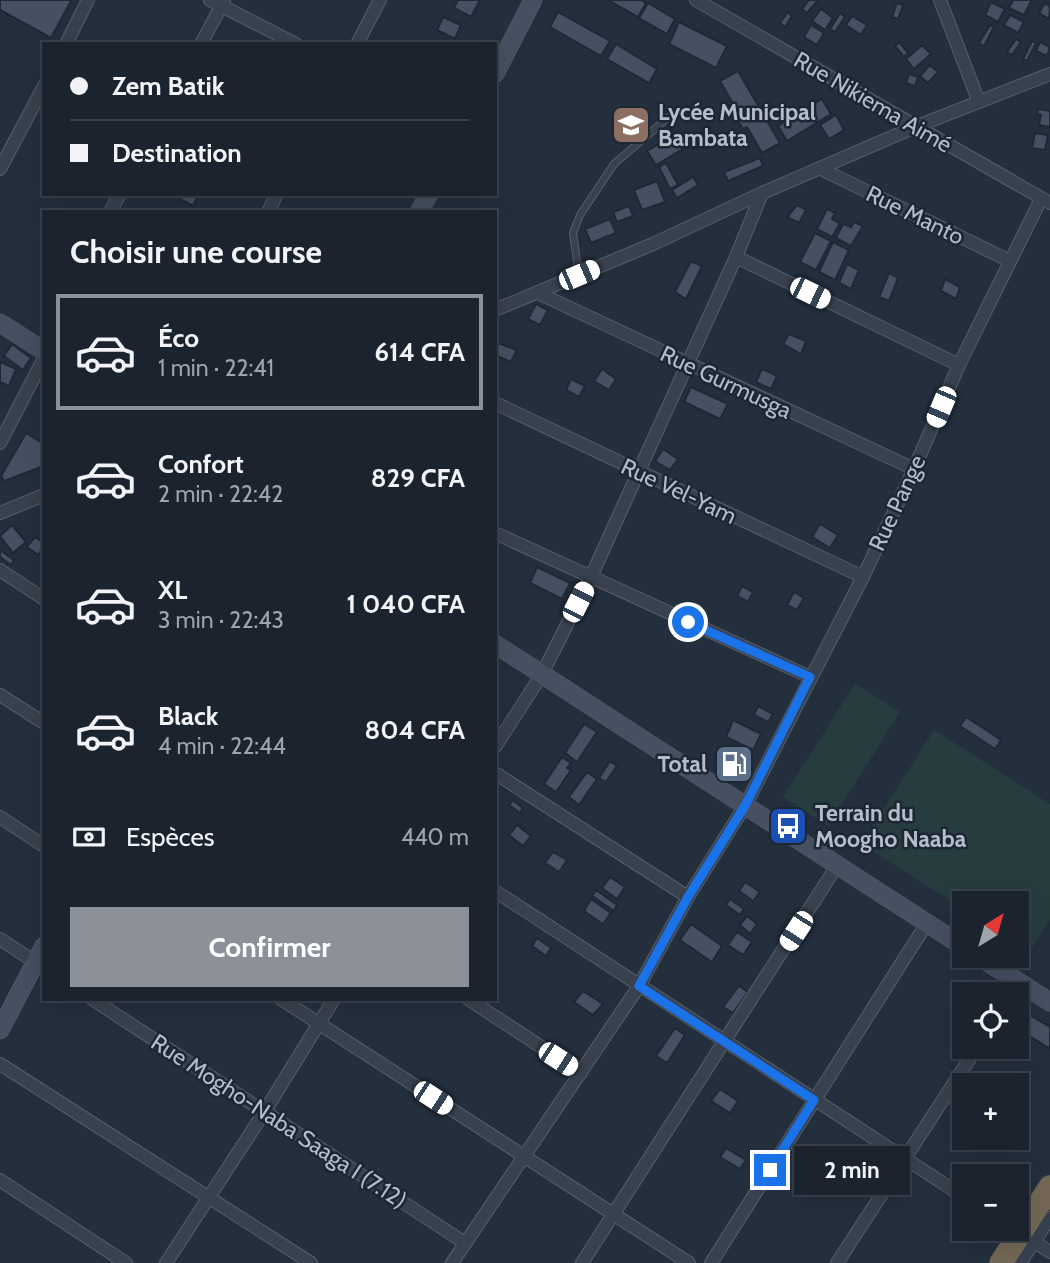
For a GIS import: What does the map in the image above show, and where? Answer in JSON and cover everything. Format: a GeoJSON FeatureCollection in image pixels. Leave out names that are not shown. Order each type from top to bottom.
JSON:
{"type":"FeatureCollection","features":[{"type":"Feature","properties":{"kind":"highway"},"geometry":{"type":"LineString","coordinates":[[1029,1224],[1050,1187]]}},
{"type":"Feature","properties":{"kind":"highway"},"geometry":{"type":"LineString","coordinates":[[1001,1263],[1018,1241]]}},
{"type":"Feature","properties":{"kind":"main road"},"geometry":{"type":"LineString","coordinates":[[497,70],[534,0]]}},
{"type":"Feature","properties":{"kind":"main road"},"geometry":{"type":"LineString","coordinates":[[0,323],[42,348]]}},
{"type":"Feature","properties":{"kind":"main road"},"geometry":{"type":"LineString","coordinates":[[497,645],[952,939]]}},
{"type":"Feature","properties":{"kind":"main road"},"geometry":{"type":"LineString","coordinates":[[0,1030],[41,959]]}},
{"type":"Feature","properties":{"kind":"main road"},"geometry":{"type":"LineString","coordinates":[[992,968],[1008,982]]}},
{"type":"Feature","properties":{"kind":"main road"},"geometry":{"type":"LineString","coordinates":[[1029,994],[1050,1002]]}},
{"type":"Feature","properties":{"kind":"street"},"geometry":{"type":"LineString","coordinates":[[67,42],[88,0]]}},
{"type":"Feature","properties":{"kind":"street"},"geometry":{"type":"LineString","coordinates":[[357,42],[380,0]]}},
{"type":"Feature","properties":{"kind":"street","name":"Rue Nikiema Aimé"},"geometry":{"type":"LineString","coordinates":[[696,0],[1046,201]]}},
{"type":"Feature","properties":{"kind":"street"},"geometry":{"type":"LineString","coordinates":[[940,0],[979,102]]}},
{"type":"Feature","properties":{"kind":"street"},"geometry":{"type":"LineString","coordinates":[[202,42],[218,2],[292,42]]}},
{"type":"Feature","properties":{"kind":"street"},"geometry":{"type":"LineString","coordinates":[[497,309],[653,244],[762,193],[915,127],[1050,74]]}},
{"type":"Feature","properties":{"kind":"street"},"geometry":{"type":"LineString","coordinates":[[0,169],[42,90]]}},
{"type":"Feature","properties":{"kind":"street","name":"Rue Manto"},"geometry":{"type":"LineString","coordinates":[[821,169],[1010,261]]}},
{"type":"Feature","properties":{"kind":"street"},"geometry":{"type":"LineString","coordinates":[[497,744],[542,674],[590,579],[688,365],[762,193]]}},
{"type":"Feature","properties":{"kind":"street","name":"Rue Pange"},"geometry":{"type":"LineString","coordinates":[[452,1263],[639,986],[688,897],[746,804],[863,578],[914,469],[958,365],[1010,261],[1046,201]]}},
{"type":"Feature","properties":{"kind":"street"},"geometry":{"type":"LineString","coordinates":[[736,257],[958,365]]}},
{"type":"Feature","properties":{"kind":"street","name":"Rue Gurmusga"},"geometry":{"type":"LineString","coordinates":[[538,293],[914,469]]}},
{"type":"Feature","properties":{"kind":"street"},"geometry":{"type":"LineString","coordinates":[[0,443],[42,348]]}},
{"type":"Feature","properties":{"kind":"street","name":"Rue Vel-Yam"},"geometry":{"type":"LineString","coordinates":[[497,404],[863,578]]}},
{"type":"Feature","properties":{"kind":"street"},"geometry":{"type":"LineString","coordinates":[[0,513],[42,496]]}},
{"type":"Feature","properties":{"kind":"street"},"geometry":{"type":"LineString","coordinates":[[497,534],[590,579],[810,677]]}},
{"type":"Feature","properties":{"kind":"street"},"geometry":{"type":"LineString","coordinates":[[0,570],[42,598]]}},
{"type":"Feature","properties":{"kind":"street"},"geometry":{"type":"LineString","coordinates":[[0,695],[42,722]]}},
{"type":"Feature","properties":{"kind":"street"},"geometry":{"type":"LineString","coordinates":[[497,774],[688,897]]}},
{"type":"Feature","properties":{"kind":"street"},"geometry":{"type":"LineString","coordinates":[[0,817],[42,845]]}},
{"type":"Feature","properties":{"kind":"street"},"geometry":{"type":"LineString","coordinates":[[582,1263],[838,864]]}},
{"type":"Feature","properties":{"kind":"street"},"geometry":{"type":"LineString","coordinates":[[497,892],[952,1188]]}},
{"type":"Feature","properties":{"kind":"street"},"geometry":{"type":"LineString","coordinates":[[711,1263],[927,923]]}},
{"type":"Feature","properties":{"kind":"street"},"geometry":{"type":"LineString","coordinates":[[0,939],[41,959]]}},
{"type":"Feature","properties":{"kind":"street","name":"Rue Mogho-Naba Saaga I (7.12)"},"geometry":{"type":"LineString","coordinates":[[95,1001],[465,1243]]}},
{"type":"Feature","properties":{"kind":"street"},"geometry":{"type":"LineString","coordinates":[[284,1001],[689,1263]]}},
{"type":"Feature","properties":{"kind":"street"},"geometry":{"type":"LineString","coordinates":[[166,1263],[333,1001]]}},
{"type":"Feature","properties":{"kind":"street"},"geometry":{"type":"LineString","coordinates":[[471,1001],[581,1073]]}},
{"type":"Feature","properties":{"kind":"street"},"geometry":{"type":"LineString","coordinates":[[837,1263],[970,1059]]}},
{"type":"Feature","properties":{"kind":"street"},"geometry":{"type":"LineString","coordinates":[[0,1064],[311,1263]]}},
{"type":"Feature","properties":{"kind":"street"},"geometry":{"type":"LineString","coordinates":[[0,1180],[126,1263]]}},
{"type":"Feature","properties":{"kind":"street"},"geometry":{"type":"LineString","coordinates":[[1029,1230],[1050,1218]]}},
{"type":"Feature","properties":{"kind":"street"},"geometry":{"type":"LineString","coordinates":[[1029,1238],[1050,1252]]}},
{"type":"Feature","properties":{"kind":"street"},"geometry":{"type":"LineString","coordinates":[[1020,1263],[1022,1241]]}},
{"type":"Feature","properties":{"kind":"lane"},"geometry":{"type":"LineString","coordinates":[[579,275],[573,233],[580,215],[614,164],[670,116]]}},
{"type":"Feature","properties":{"kind":"green space"},"geometry":{"type":"Polygon","coordinates":[[[855,684],[900,712],[828,826],[783,797],[855,684]]]}},
{"type":"Feature","properties":{"kind":"green space"},"geometry":{"type":"Polygon","coordinates":[[[934,730],[1050,804],[1050,920],[1030,951],[1029,891],[952,891],[952,901],[861,844],[934,730]]]}},
{"type":"Feature","properties":{"kind":"building"},"geometry":{"type":"Polygon","coordinates":[[[0,0],[71,1],[51,38],[0,10],[0,0]]]}},
{"type":"Feature","properties":{"kind":"building"},"geometry":{"type":"Polygon","coordinates":[[[458,0],[480,0],[471,17],[454,8],[458,0]]]}},
{"type":"Feature","properties":{"kind":"building"},"geometry":{"type":"Polygon","coordinates":[[[608,0],[641,0],[646,3],[638,17],[608,0]]]}},
{"type":"Feature","properties":{"kind":"building"},"geometry":{"type":"Polygon","coordinates":[[[809,0],[818,0],[807,13],[802,9],[809,0]]]}},
{"type":"Feature","properties":{"kind":"building"},"geometry":{"type":"Polygon","coordinates":[[[1013,0],[1032,0],[1024,15],[1009,8],[1013,0]]]}},
{"type":"Feature","properties":{"kind":"building"},"geometry":{"type":"Polygon","coordinates":[[[991,2],[1005,9],[998,22],[985,15],[991,2]]]}},
{"type":"Feature","properties":{"kind":"building"},"geometry":{"type":"Polygon","coordinates":[[[648,3],[675,19],[667,34],[639,18],[648,3]]]}},
{"type":"Feature","properties":{"kind":"building"},"geometry":{"type":"Polygon","coordinates":[[[897,3],[903,5],[898,19],[892,17],[897,3]]]}},
{"type":"Feature","properties":{"kind":"building"},"geometry":{"type":"Polygon","coordinates":[[[1045,3],[1050,7],[1049,19],[1039,13],[1045,3]]]}},
{"type":"Feature","properties":{"kind":"building"},"geometry":{"type":"Polygon","coordinates":[[[821,9],[833,18],[825,30],[812,21],[821,9]]]}},
{"type":"Feature","properties":{"kind":"building"},"geometry":{"type":"Polygon","coordinates":[[[558,12],[610,41],[601,56],[550,27],[558,12]]]}},
{"type":"Feature","properties":{"kind":"building"},"geometry":{"type":"Polygon","coordinates":[[[788,12],[792,16],[785,27],[780,23],[788,12]]]}},
{"type":"Feature","properties":{"kind":"building"},"geometry":{"type":"Polygon","coordinates":[[[840,13],[845,17],[835,32],[830,29],[840,13]]]}},
{"type":"Feature","properties":{"kind":"building"},"geometry":{"type":"Polygon","coordinates":[[[1010,15],[1024,22],[1018,33],[1004,25],[1010,15]]]}},
{"type":"Feature","properties":{"kind":"building"},"geometry":{"type":"Polygon","coordinates":[[[852,16],[867,25],[861,35],[846,25],[852,16]]]}},
{"type":"Feature","properties":{"kind":"building"},"geometry":{"type":"Polygon","coordinates":[[[443,17],[461,25],[455,39],[437,30],[443,17]]]}},
{"type":"Feature","properties":{"kind":"building"},"geometry":{"type":"Polygon","coordinates":[[[679,22],[727,46],[716,68],[669,44],[679,22]]]}},
{"type":"Feature","properties":{"kind":"building"},"geometry":{"type":"Polygon","coordinates":[[[811,25],[824,33],[817,45],[804,37],[811,25]]]}},
{"type":"Feature","properties":{"kind":"building"},"geometry":{"type":"Polygon","coordinates":[[[990,25],[994,27],[984,46],[979,43],[990,25]]]}},
{"type":"Feature","properties":{"kind":"building"},"geometry":{"type":"Polygon","coordinates":[[[1016,39],[1021,42],[1012,55],[1007,52],[1016,39]]]}},
{"type":"Feature","properties":{"kind":"building"},"geometry":{"type":"Polygon","coordinates":[[[1032,41],[1036,43],[1027,61],[1023,59],[1032,41]]]}},
{"type":"Feature","properties":{"kind":"building"},"geometry":{"type":"Polygon","coordinates":[[[899,42],[908,53],[904,57],[895,46],[899,42]]]}},
{"type":"Feature","properties":{"kind":"building"},"geometry":{"type":"Polygon","coordinates":[[[1040,42],[1050,47],[1047,56],[1036,51],[1040,42]]]}},
{"type":"Feature","properties":{"kind":"building"},"geometry":{"type":"Polygon","coordinates":[[[616,44],[657,69],[649,83],[607,59],[616,44]]]}},
{"type":"Feature","properties":{"kind":"building"},"geometry":{"type":"Polygon","coordinates":[[[922,45],[931,54],[914,69],[906,59],[922,45]]]}},
{"type":"Feature","properties":{"kind":"building"},"geometry":{"type":"Polygon","coordinates":[[[930,65],[938,72],[928,83],[920,76],[930,65]]]}},
{"type":"Feature","properties":{"kind":"building"},"geometry":{"type":"Polygon","coordinates":[[[738,71],[780,143],[762,153],[747,127],[743,129],[732,111],[736,109],[720,81],[738,71]]]}},
{"type":"Feature","properties":{"kind":"building"},"geometry":{"type":"Polygon","coordinates":[[[909,74],[918,77],[915,86],[906,83],[909,74]]]}},
{"type":"Feature","properties":{"kind":"building"},"geometry":{"type":"Polygon","coordinates":[[[822,99],[831,114],[787,141],[778,126],[822,99]]]}},
{"type":"Feature","properties":{"kind":"building"},"geometry":{"type":"Polygon","coordinates":[[[1038,109],[1050,111],[1050,127],[1039,125],[1041,115],[1037,114],[1038,109]]]}},
{"type":"Feature","properties":{"kind":"building"},"geometry":{"type":"Polygon","coordinates":[[[836,115],[844,130],[829,139],[820,125],[836,115]]]}},
{"type":"Feature","properties":{"kind":"building"},"geometry":{"type":"Polygon","coordinates":[[[1035,133],[1048,135],[1045,150],[1032,148],[1035,133]]]}},
{"type":"Feature","properties":{"kind":"building"},"geometry":{"type":"Polygon","coordinates":[[[674,135],[683,149],[656,165],[647,151],[674,135]]]}},
{"type":"Feature","properties":{"kind":"building"},"geometry":{"type":"Polygon","coordinates":[[[760,158],[763,166],[728,181],[724,172],[760,158]]]}},
{"type":"Feature","properties":{"kind":"building"},"geometry":{"type":"Polygon","coordinates":[[[666,163],[678,185],[670,189],[659,167],[666,163]]]}},
{"type":"Feature","properties":{"kind":"building"},"geometry":{"type":"Polygon","coordinates":[[[693,177],[698,185],[677,198],[672,190],[693,177]]]}},
{"type":"Feature","properties":{"kind":"building"},"geometry":{"type":"Polygon","coordinates":[[[657,181],[665,202],[642,210],[634,190],[657,181]]]}},
{"type":"Feature","properties":{"kind":"building"},"geometry":{"type":"Polygon","coordinates":[[[175,196],[198,196],[193,206],[175,196]]]}},
{"type":"Feature","properties":{"kind":"building"},"geometry":{"type":"Polygon","coordinates":[[[797,205],[806,210],[799,223],[787,217],[797,205]]]}},
{"type":"Feature","properties":{"kind":"building"},"geometry":{"type":"Polygon","coordinates":[[[629,206],[633,216],[617,222],[613,212],[629,206]]]}},
{"type":"Feature","properties":{"kind":"building"},"geometry":{"type":"Polygon","coordinates":[[[827,209],[835,213],[832,219],[840,223],[832,237],[817,229],[827,209]]]}},
{"type":"Feature","properties":{"kind":"building"},"geometry":{"type":"Polygon","coordinates":[[[610,219],[616,233],[591,243],[585,229],[610,219]]]}},
{"type":"Feature","properties":{"kind":"building"},"geometry":{"type":"Polygon","coordinates":[[[854,222],[863,226],[851,246],[836,238],[843,224],[851,227],[854,222]]]}},
{"type":"Feature","properties":{"kind":"building"},"geometry":{"type":"Polygon","coordinates":[[[815,233],[831,241],[816,270],[800,262],[815,233]]]}},
{"type":"Feature","properties":{"kind":"building"},"geometry":{"type":"Polygon","coordinates":[[[833,242],[849,250],[835,280],[819,272],[833,242]]]}},
{"type":"Feature","properties":{"kind":"building"},"geometry":{"type":"Polygon","coordinates":[[[691,261],[702,266],[686,299],[675,292],[691,261]]]}},
{"type":"Feature","properties":{"kind":"building"},"geometry":{"type":"Polygon","coordinates":[[[847,264],[859,270],[851,289],[839,283],[847,264]]]}},
{"type":"Feature","properties":{"kind":"building"},"geometry":{"type":"Polygon","coordinates":[[[889,273],[898,278],[889,301],[879,297],[889,273]]]}},
{"type":"Feature","properties":{"kind":"building"},"geometry":{"type":"Polygon","coordinates":[[[945,279],[960,287],[956,299],[941,291],[945,279]]]}},
{"type":"Feature","properties":{"kind":"building"},"geometry":{"type":"Polygon","coordinates":[[[536,304],[548,310],[540,325],[528,319],[536,304]]]}},
{"type":"Feature","properties":{"kind":"building"},"geometry":{"type":"Polygon","coordinates":[[[789,334],[806,341],[801,354],[783,344],[789,334]]]}},
{"type":"Feature","properties":{"kind":"building"},"geometry":{"type":"Polygon","coordinates":[[[498,343],[517,350],[511,362],[497,356],[498,343]]]}},
{"type":"Feature","properties":{"kind":"building"},"geometry":{"type":"Polygon","coordinates":[[[12,344],[31,358],[23,370],[4,356],[12,344]]]}},
{"type":"Feature","properties":{"kind":"building"},"geometry":{"type":"Polygon","coordinates":[[[0,362],[16,369],[9,386],[0,382],[0,362]]]}},
{"type":"Feature","properties":{"kind":"building"},"geometry":{"type":"Polygon","coordinates":[[[602,369],[616,379],[609,390],[594,381],[602,369]]]}},
{"type":"Feature","properties":{"kind":"building"},"geometry":{"type":"Polygon","coordinates":[[[762,369],[777,376],[771,389],[756,382],[762,369]]]}},
{"type":"Feature","properties":{"kind":"building"},"geometry":{"type":"Polygon","coordinates":[[[571,379],[585,386],[579,397],[566,390],[571,379]]]}},
{"type":"Feature","properties":{"kind":"building"},"geometry":{"type":"Polygon","coordinates":[[[691,387],[728,404],[720,419],[684,402],[691,387]]]}},
{"type":"Feature","properties":{"kind":"building"},"geometry":{"type":"Polygon","coordinates":[[[26,433],[42,443],[42,467],[4,481],[1,476],[26,433]]]}},
{"type":"Feature","properties":{"kind":"building"},"geometry":{"type":"Polygon","coordinates":[[[663,449],[678,459],[670,470],[655,461],[663,449]]]}},
{"type":"Feature","properties":{"kind":"building"},"geometry":{"type":"Polygon","coordinates":[[[820,524],[838,535],[830,548],[812,537],[820,524]]]}},
{"type":"Feature","properties":{"kind":"building"},"geometry":{"type":"Polygon","coordinates":[[[12,525],[26,542],[13,553],[0,536],[12,525]]]}},
{"type":"Feature","properties":{"kind":"building"},"geometry":{"type":"Polygon","coordinates":[[[35,537],[42,542],[42,550],[38,555],[27,547],[35,537]]]}},
{"type":"Feature","properties":{"kind":"building"},"geometry":{"type":"Polygon","coordinates":[[[0,550],[14,560],[11,565],[0,557],[0,550]]]}},
{"type":"Feature","properties":{"kind":"building"},"geometry":{"type":"Polygon","coordinates":[[[537,567],[570,583],[562,599],[530,583],[537,567]]]}},
{"type":"Feature","properties":{"kind":"building"},"geometry":{"type":"Polygon","coordinates":[[[742,586],[753,592],[748,602],[737,596],[742,586]]]}},
{"type":"Feature","properties":{"kind":"building"},"geometry":{"type":"Polygon","coordinates":[[[794,592],[804,598],[797,610],[787,605],[794,592]]]}},
{"type":"Feature","properties":{"kind":"building"},"geometry":{"type":"Polygon","coordinates":[[[758,706],[773,714],[768,722],[754,715],[758,706]]]}},
{"type":"Feature","properties":{"kind":"building"},"geometry":{"type":"Polygon","coordinates":[[[966,717],[1001,740],[995,749],[960,726],[966,717]]]}},
{"type":"Feature","properties":{"kind":"building"},"geometry":{"type":"Polygon","coordinates":[[[733,720],[761,734],[753,750],[726,737],[733,720]]]}},
{"type":"Feature","properties":{"kind":"building"},"geometry":{"type":"Polygon","coordinates":[[[584,724],[597,732],[577,762],[565,753],[584,724]]]}},
{"type":"Feature","properties":{"kind":"building"},"geometry":{"type":"Polygon","coordinates":[[[733,750],[744,757],[732,776],[721,769],[733,750]]]}},
{"type":"Feature","properties":{"kind":"building"},"geometry":{"type":"Polygon","coordinates":[[[562,757],[571,763],[567,768],[571,770],[556,792],[544,784],[562,757]]]}},
{"type":"Feature","properties":{"kind":"building"},"geometry":{"type":"Polygon","coordinates":[[[610,761],[617,766],[606,782],[599,778],[610,761]]]}},
{"type":"Feature","properties":{"kind":"building"},"geometry":{"type":"Polygon","coordinates":[[[587,772],[597,779],[579,805],[569,797],[587,772]]]}},
{"type":"Feature","properties":{"kind":"building"},"geometry":{"type":"Polygon","coordinates":[[[513,800],[523,808],[520,813],[509,805],[513,800]]]}},
{"type":"Feature","properties":{"kind":"building"},"geometry":{"type":"Polygon","coordinates":[[[517,825],[531,836],[523,846],[509,835],[517,825]]]}},
{"type":"Feature","properties":{"kind":"building"},"geometry":{"type":"Polygon","coordinates":[[[553,852],[567,860],[559,872],[545,863],[553,852]]]}},
{"type":"Feature","properties":{"kind":"building"},"geometry":{"type":"Polygon","coordinates":[[[610,877],[625,887],[617,899],[602,888],[610,877]]]}},
{"type":"Feature","properties":{"kind":"building"},"geometry":{"type":"Polygon","coordinates":[[[745,882],[760,892],[753,901],[739,891],[745,882]]]}},
{"type":"Feature","properties":{"kind":"building"},"geometry":{"type":"Polygon","coordinates":[[[596,890],[617,905],[614,911],[592,896],[596,890]]]}},
{"type":"Feature","properties":{"kind":"building"},"geometry":{"type":"Polygon","coordinates":[[[591,899],[611,913],[603,924],[584,911],[591,899]]]}},
{"type":"Feature","properties":{"kind":"building"},"geometry":{"type":"Polygon","coordinates":[[[730,899],[744,909],[740,915],[726,905],[730,899]]]}},
{"type":"Feature","properties":{"kind":"building"},"geometry":{"type":"Polygon","coordinates":[[[747,916],[757,924],[750,934],[740,925],[747,916]]]}},
{"type":"Feature","properties":{"kind":"building"},"geometry":{"type":"Polygon","coordinates":[[[691,924],[722,946],[712,962],[680,940],[691,924]]]}},
{"type":"Feature","properties":{"kind":"building"},"geometry":{"type":"Polygon","coordinates":[[[737,932],[752,942],[743,955],[728,945],[737,932]]]}},
{"type":"Feature","properties":{"kind":"building"},"geometry":{"type":"Polygon","coordinates":[[[537,938],[551,948],[546,956],[532,946],[537,938]]]}},
{"type":"Feature","properties":{"kind":"building"},"geometry":{"type":"Polygon","coordinates":[[[739,986],[748,992],[733,1013],[723,1007],[739,986]]]}},
{"type":"Feature","properties":{"kind":"building"},"geometry":{"type":"Polygon","coordinates":[[[583,991],[603,1004],[593,1015],[574,1002],[583,991]]]}},
{"type":"Feature","properties":{"kind":"building"},"geometry":{"type":"Polygon","coordinates":[[[1029,1014],[1050,1027],[1050,1049],[1029,1036],[1029,1014]]]}},
{"type":"Feature","properties":{"kind":"building"},"geometry":{"type":"Polygon","coordinates":[[[675,1028],[685,1035],[667,1063],[656,1056],[675,1028]]]}},
{"type":"Feature","properties":{"kind":"building"},"geometry":{"type":"Polygon","coordinates":[[[720,1089],[738,1101],[730,1113],[711,1101],[720,1089]]]}},
{"type":"Feature","properties":{"kind":"building"},"geometry":{"type":"Polygon","coordinates":[[[726,1148],[746,1160],[740,1169],[720,1157],[726,1148]]]}},
{"type":"Feature","properties":{"kind":"place","name":"Lycée Municipal Bambata"},"geometry":{"type":"Point","coordinates":[631,125]}},
{"type":"Feature","properties":{"kind":"place","name":"Total"},"geometry":{"type":"Point","coordinates":[734,764]}},
{"type":"Feature","properties":{"kind":"place","name":"Terrain du Moogho Naaba"},"geometry":{"type":"Point","coordinates":[788,826]}},
{"type":"Feature","properties":{"kind":"route"},"geometry":{"type":"LineString","coordinates":[[688,622],[810,677],[746,804],[688,897],[639,986],[814,1100],[770,1170]]}}]}
